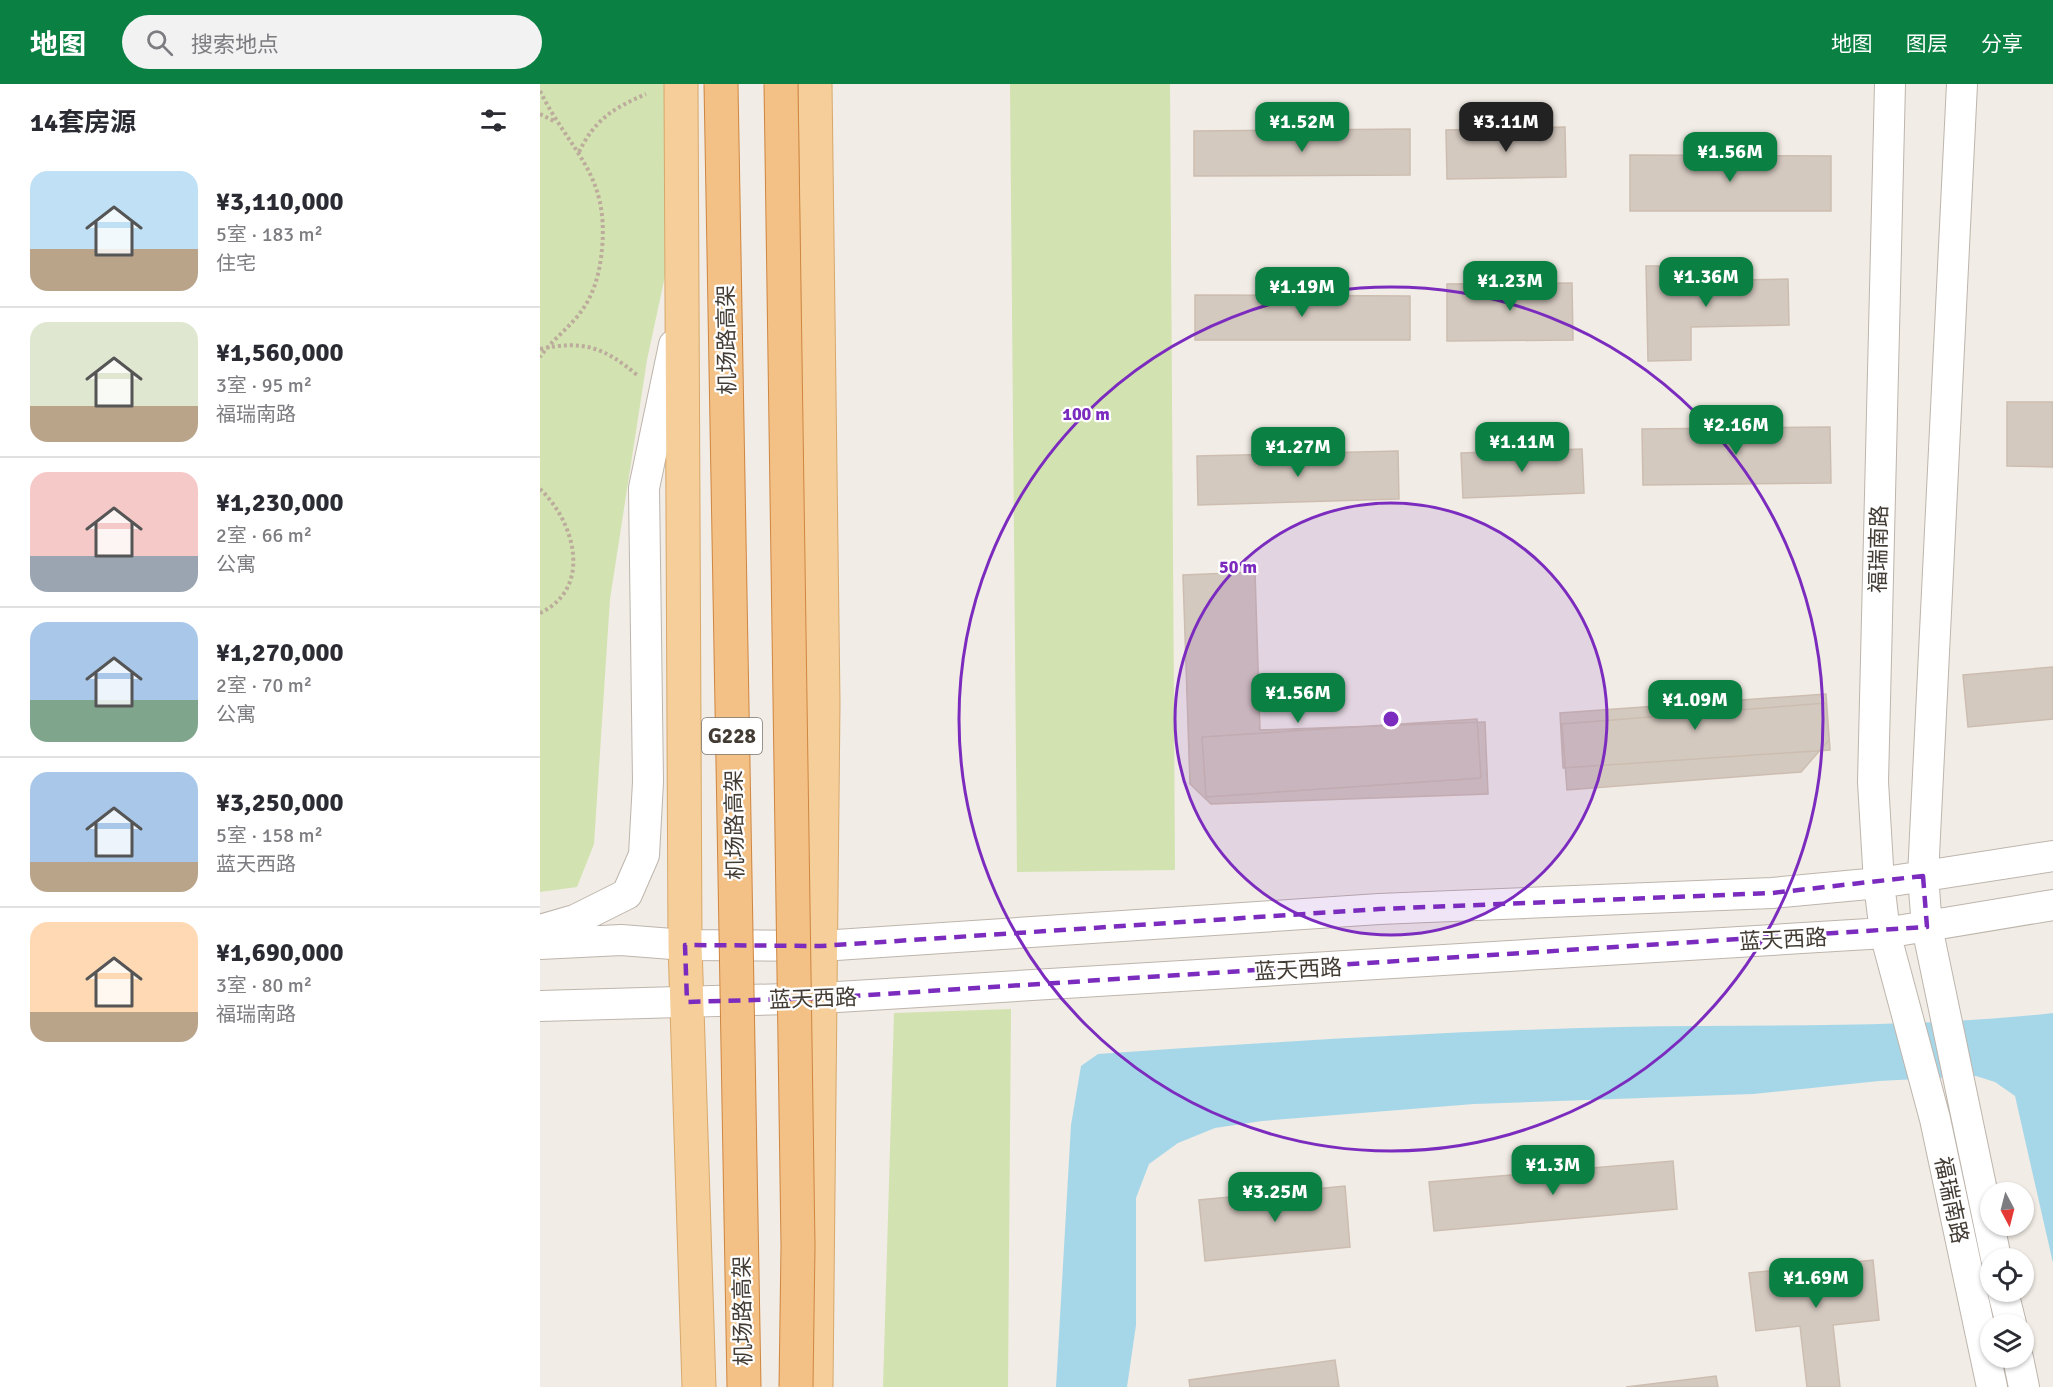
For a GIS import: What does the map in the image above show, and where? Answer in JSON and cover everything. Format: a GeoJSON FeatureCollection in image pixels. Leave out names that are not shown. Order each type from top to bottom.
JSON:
{"type":"FeatureCollection","features":[{"type":"Feature","properties":{"kind":"highway","name":"机场路高架"},"geometry":{"type":"LineString","coordinates":[[721,84],[744,1387]]}},
{"type":"Feature","properties":{"kind":"highway","name":"G228"},"geometry":{"type":"LineString","coordinates":[[781,84],[798,1246],[796,1387]]}},
{"type":"Feature","properties":{"kind":"main road"},"geometry":{"type":"LineString","coordinates":[[681,84],[684,298],[685,945],[699,1387]]}},
{"type":"Feature","properties":{"kind":"main road"},"geometry":{"type":"LineString","coordinates":[[815,84],[824,702],[816,1387]]}},
{"type":"Feature","properties":{"kind":"street","name":"福瑞南路"},"geometry":{"type":"LineString","coordinates":[[1890,84],[1873,782],[1879,883],[1885,933],[1935,1119],[1992,1387]]}},
{"type":"Feature","properties":{"kind":"street"},"geometry":{"type":"LineString","coordinates":[[1927,927],[1923,876],[1962,84]]}},
{"type":"Feature","properties":{"kind":"street"},"geometry":{"type":"LineString","coordinates":[[540,930],[575,920],[627,894],[644,855],[648,782],[644,488],[684,298]]}},
{"type":"Feature","properties":{"kind":"street","name":"蓝天西路"},"geometry":{"type":"LineString","coordinates":[[540,944],[621,940],[685,945],[822,946],[1379,909],[1772,893],[1879,883],[2053,856]]}},
{"type":"Feature","properties":{"kind":"street","name":"蓝天西路"},"geometry":{"type":"LineString","coordinates":[[540,1006],[821,998],[1885,933],[2053,905]]}},
{"type":"Feature","properties":{"kind":"street","name":"福瑞南路"},"geometry":{"type":"LineString","coordinates":[[1927,927],[1994,1248]]}},
{"type":"Feature","properties":{"kind":"street"},"geometry":{"type":"LineString","coordinates":[[2020,1368],[2024,1387]]}},
{"type":"Feature","properties":{"kind":"path"},"geometry":{"type":"LineString","coordinates":[[540,92],[555,121],[579,152],[598,190],[604,224],[597,283],[581,313],[540,357]]}},
{"type":"Feature","properties":{"kind":"path"},"geometry":{"type":"LineString","coordinates":[[579,152],[588,133],[615,108],[646,94]]}},
{"type":"Feature","properties":{"kind":"path"},"geometry":{"type":"LineString","coordinates":[[540,114],[555,121]]}},
{"type":"Feature","properties":{"kind":"path"},"geometry":{"type":"LineString","coordinates":[[540,349],[587,345],[614,355],[640,377]]}},
{"type":"Feature","properties":{"kind":"path"},"geometry":{"type":"LineString","coordinates":[[540,489],[565,523],[573,563],[571,585],[555,606],[540,613]]}},
{"type":"Feature","properties":{"kind":"highlighted area"},"geometry":{"type":"Polygon","coordinates":[[[1923,876],[1927,927],[821,998],[687,1002],[685,945],[821,946],[1379,909],[1772,893],[1923,876]]]}},
{"type":"Feature","properties":{"kind":"green space"},"geometry":{"type":"Polygon","coordinates":[[[540,84],[665,84],[665,276],[647,360],[610,599],[594,844],[577,887],[540,892],[540,84]]]}},
{"type":"Feature","properties":{"kind":"green space"},"geometry":{"type":"Polygon","coordinates":[[[1010,84],[1170,84],[1175,870],[1017,872],[1010,84]]]}},
{"type":"Feature","properties":{"kind":"green space"},"geometry":{"type":"Polygon","coordinates":[[[1011,1009],[1008,1387],[883,1387],[894,1013],[1011,1009]]]}},
{"type":"Feature","properties":{"kind":"water"},"geometry":{"type":"Polygon","coordinates":[[[2053,1013],[2053,1263],[2015,1096],[1995,1082],[1976,1076],[1879,1081],[1753,1094],[1474,1104],[1262,1121],[1215,1128],[1178,1143],[1149,1164],[1136,1198],[1136,1325],[1127,1387],[1056,1387],[1071,1125],[1081,1066],[1098,1054],[1490,1031],[1891,1024],[2053,1013]]]}},
{"type":"Feature","properties":{"kind":"building"},"geometry":{"type":"Polygon","coordinates":[[[1565,127],[1566,177],[1447,179],[1446,130],[1565,127]]]}},
{"type":"Feature","properties":{"kind":"building"},"geometry":{"type":"Polygon","coordinates":[[[1410,129],[1410,175],[1194,176],[1194,131],[1410,129]]]}},
{"type":"Feature","properties":{"kind":"building"},"geometry":{"type":"Polygon","coordinates":[[[1630,155],[1831,156],[1831,211],[1630,211],[1630,155]]]}},
{"type":"Feature","properties":{"kind":"building"},"geometry":{"type":"Polygon","coordinates":[[[1646,266],[1685,266],[1685,281],[1788,279],[1789,325],[1691,327],[1691,360],[1648,361],[1646,266]]]}},
{"type":"Feature","properties":{"kind":"building"},"geometry":{"type":"Polygon","coordinates":[[[1572,283],[1573,340],[1447,341],[1447,284],[1572,283]]]}},
{"type":"Feature","properties":{"kind":"building"},"geometry":{"type":"Polygon","coordinates":[[[1195,295],[1410,296],[1410,340],[1195,340],[1195,295]]]}},
{"type":"Feature","properties":{"kind":"building"},"geometry":{"type":"Polygon","coordinates":[[[2007,402],[2053,402],[2053,467],[2007,466],[2007,402]]]}},
{"type":"Feature","properties":{"kind":"building"},"geometry":{"type":"Polygon","coordinates":[[[1830,427],[1831,483],[1643,485],[1642,429],[1830,427]]]}},
{"type":"Feature","properties":{"kind":"building"},"geometry":{"type":"Polygon","coordinates":[[[1582,449],[1584,493],[1463,498],[1461,453],[1582,449]]]}},
{"type":"Feature","properties":{"kind":"building"},"geometry":{"type":"Polygon","coordinates":[[[1398,451],[1399,499],[1198,505],[1197,456],[1398,451]]]}},
{"type":"Feature","properties":{"kind":"building"},"geometry":{"type":"Polygon","coordinates":[[[1255,572],[1260,730],[1485,722],[1488,794],[1211,804],[1190,784],[1183,575],[1255,572]]]}},
{"type":"Feature","properties":{"kind":"building"},"geometry":{"type":"Polygon","coordinates":[[[2053,667],[2053,719],[1968,727],[1963,675],[2053,667]]]}},
{"type":"Feature","properties":{"kind":"building"},"geometry":{"type":"Polygon","coordinates":[[[1826,694],[1830,750],[1563,768],[1560,713],[1826,694]]]}},
{"type":"Feature","properties":{"kind":"building"},"geometry":{"type":"Polygon","coordinates":[[[1826,703],[1829,740],[1801,772],[1567,790],[1562,724],[1826,703]]]}},
{"type":"Feature","properties":{"kind":"building"},"geometry":{"type":"Polygon","coordinates":[[[1477,719],[1481,778],[1206,797],[1202,737],[1477,719]]]}},
{"type":"Feature","properties":{"kind":"building"},"geometry":{"type":"Polygon","coordinates":[[[1673,1161],[1677,1209],[1434,1231],[1429,1182],[1673,1161]]]}},
{"type":"Feature","properties":{"kind":"building"},"geometry":{"type":"Polygon","coordinates":[[[1345,1186],[1350,1247],[1205,1261],[1199,1200],[1345,1186]]]}},
{"type":"Feature","properties":{"kind":"building"},"geometry":{"type":"Polygon","coordinates":[[[1873,1260],[1879,1320],[1833,1325],[1840,1387],[1807,1387],[1800,1326],[1756,1331],[1749,1273],[1873,1260]]]}},
{"type":"Feature","properties":{"kind":"building"},"geometry":{"type":"Polygon","coordinates":[[[1335,1360],[1339,1387],[1190,1387],[1189,1380],[1335,1360]]]}},
{"type":"Feature","properties":{"kind":"building"},"geometry":{"type":"Polygon","coordinates":[[[1716,1376],[1718,1387],[1626,1387],[1716,1376]]]}}]}
